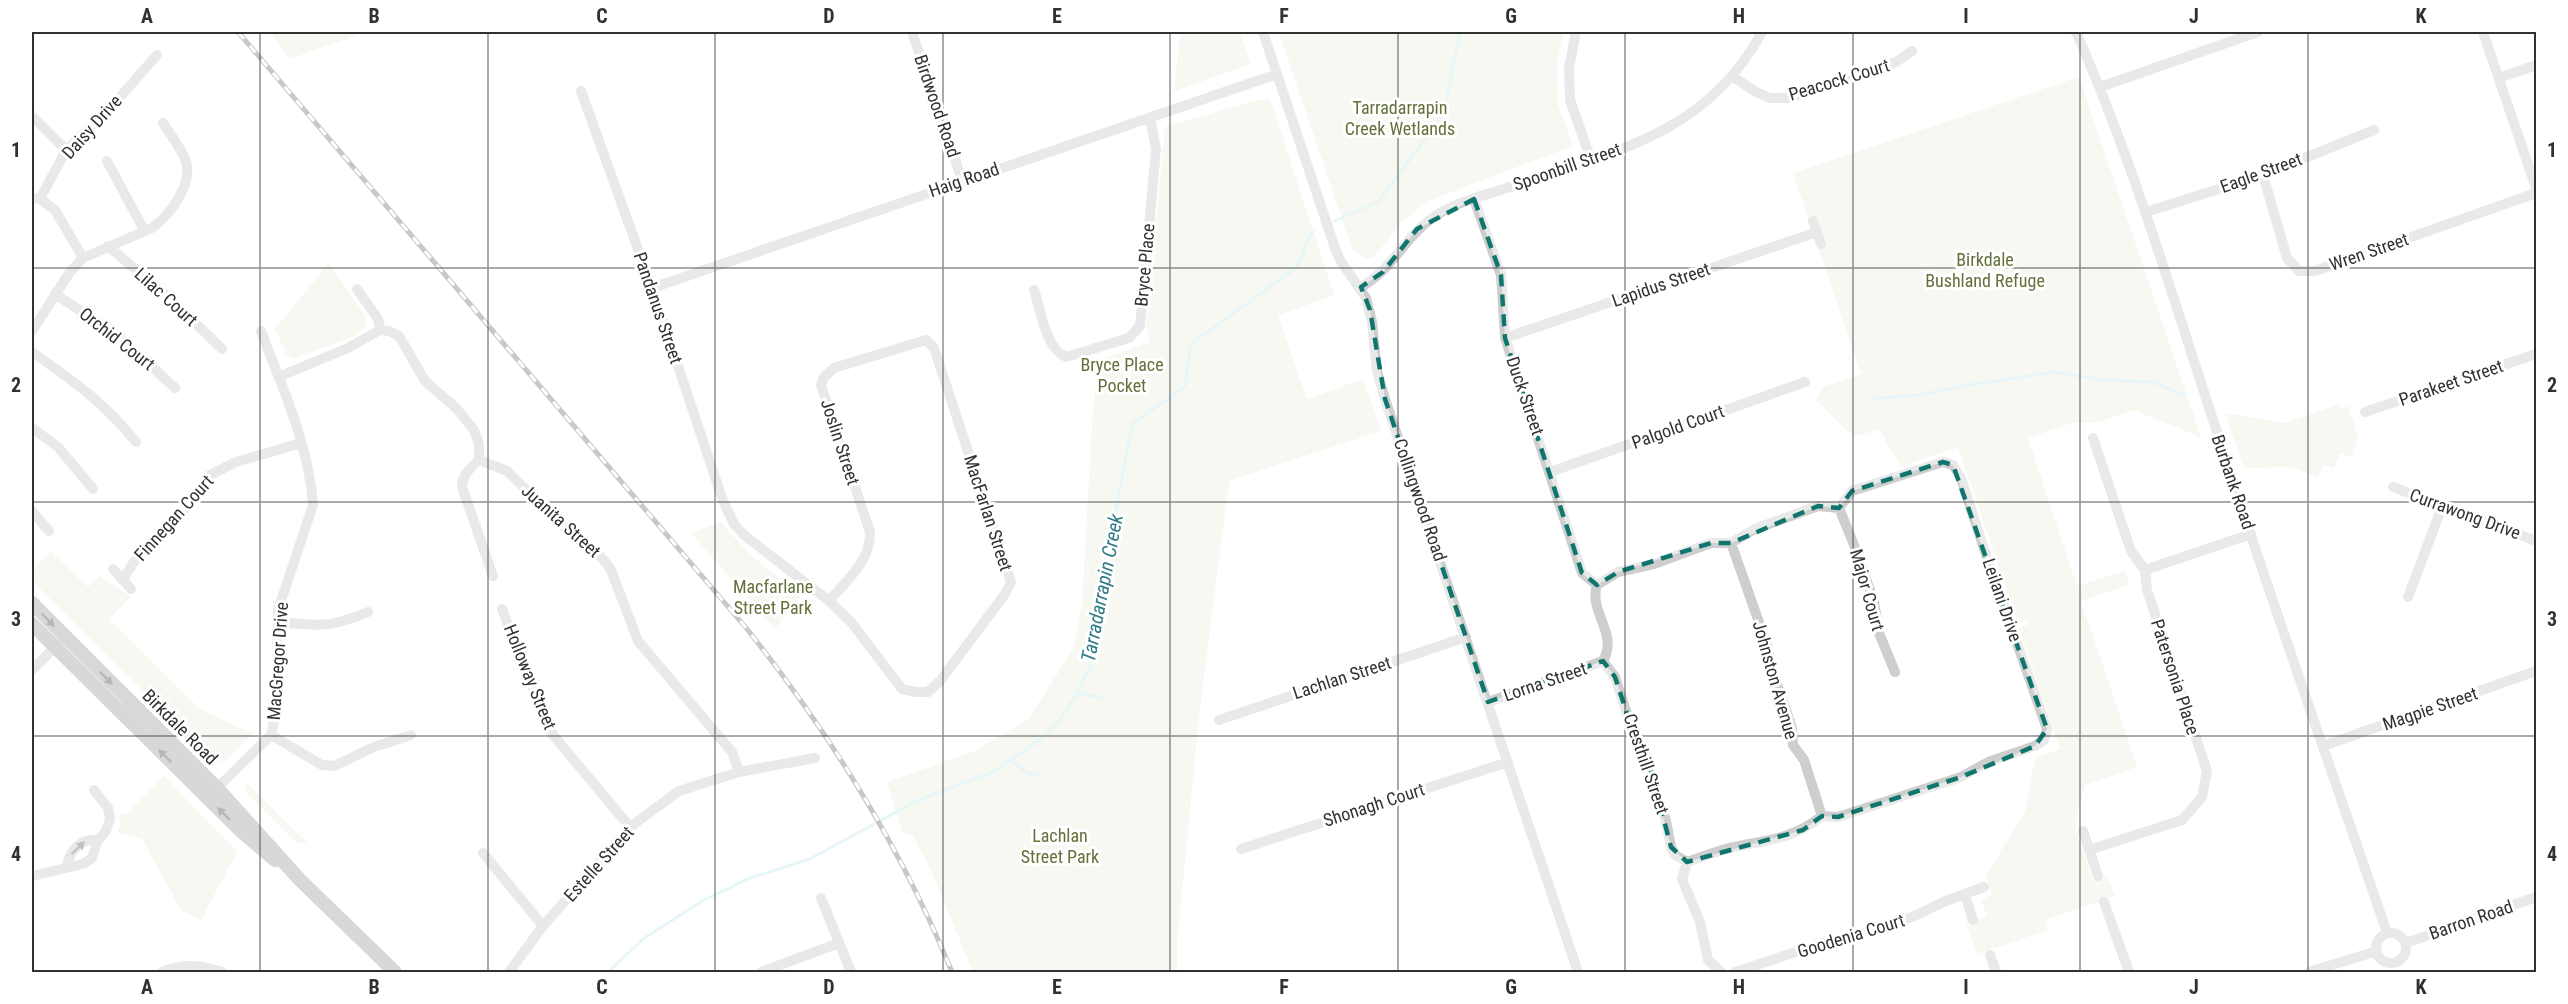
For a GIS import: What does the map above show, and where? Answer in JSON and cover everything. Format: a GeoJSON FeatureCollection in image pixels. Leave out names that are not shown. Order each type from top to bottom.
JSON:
{"type":"FeatureCollection","features":[{"type":"Feature","properties":{"kind":"main road","name":"Birkdale Road"},"geometry":{"type":"LineString","coordinates":[[32,603],[59,642],[212,793],[264,851],[300,879],[395,972]]}},
{"type":"Feature","properties":{"kind":"main road","name":"Birkdale Road"},"geometry":{"type":"LineString","coordinates":[[32,624],[59,642]]}},
{"type":"Feature","properties":{"kind":"street","name":"Birdwood Road"},"geometry":{"type":"LineString","coordinates":[[912,32],[962,180]]}},
{"type":"Feature","properties":{"kind":"street","name":"Collingwood Road"},"geometry":{"type":"LineString","coordinates":[[1263,32],[1335,248],[1346,269],[1361,287],[1370,310],[1374,353],[1383,390],[1578,972]]}},
{"type":"Feature","properties":{"kind":"street"},"geometry":{"type":"LineString","coordinates":[[1576,32],[1569,68],[1570,100],[1591,160]]}},
{"type":"Feature","properties":{"kind":"street","name":"Spoonbill Street"},"geometry":{"type":"LineString","coordinates":[[1361,287],[1383,272],[1417,229],[1441,212],[1640,142],[1675,125],[1696,111],[1732,76],[1762,32]]}},
{"type":"Feature","properties":{"kind":"street","name":"Burbank Road"},"geometry":{"type":"LineString","coordinates":[[2076,32],[2100,87],[2146,212],[2251,534],[2387,933]]}},
{"type":"Feature","properties":{"kind":"street"},"geometry":{"type":"LineString","coordinates":[[2100,87],[2226,37],[2258,32]]}},
{"type":"Feature","properties":{"kind":"street"},"geometry":{"type":"LineString","coordinates":[[2483,32],[2536,188]]}},
{"type":"Feature","properties":{"kind":"street","name":"Peacock Court"},"geometry":{"type":"LineString","coordinates":[[1732,76],[1756,92],[1770,98],[1790,98],[1896,62],[1912,51]]}},
{"type":"Feature","properties":{"kind":"street","name":"Daisy Drive"},"geometry":{"type":"LineString","coordinates":[[36,198],[66,150],[112,106],[157,55]]}},
{"type":"Feature","properties":{"kind":"street"},"geometry":{"type":"LineString","coordinates":[[2499,78],[2536,65]]}},
{"type":"Feature","properties":{"kind":"street","name":"Haig Road"},"geometry":{"type":"LineString","coordinates":[[652,288],[1277,74]]}},
{"type":"Feature","properties":{"kind":"street","name":"Pandanus Street"},"geometry":{"type":"LineString","coordinates":[[581,91],[652,288],[723,501],[735,524]]}},
{"type":"Feature","properties":{"kind":"street"},"geometry":{"type":"LineString","coordinates":[[32,116],[66,150]]}},
{"type":"Feature","properties":{"kind":"street","name":"Bryce Place"},"geometry":{"type":"LineString","coordinates":[[1034,290],[1052,344],[1058,354],[1066,357],[1129,338],[1140,326],[1156,149],[1150,118]]}},
{"type":"Feature","properties":{"kind":"street"},"geometry":{"type":"LineString","coordinates":[[32,331],[70,272],[84,258],[159,223],[176,202],[187,179],[186,160],[163,123]]}},
{"type":"Feature","properties":{"kind":"street","name":"Eagle Street"},"geometry":{"type":"LineString","coordinates":[[2146,212],[2262,175],[2374,130]]}},
{"type":"Feature","properties":{"kind":"street"},"geometry":{"type":"LineString","coordinates":[[107,161],[144,230]]}},
{"type":"Feature","properties":{"kind":"street","name":"Wren Street"},"geometry":{"type":"LineString","coordinates":[[2262,175],[2287,258],[2299,271],[2315,271],[2536,194]]}},
{"type":"Feature","properties":{"kind":"street"},"geometry":{"type":"LineString","coordinates":[[36,198],[55,210],[84,258]]}},
{"type":"Feature","properties":{"kind":"street","name":"Duck Street"},"geometry":{"type":"LineString","coordinates":[[1474,199],[1501,275],[1505,338],[1582,573],[1597,585]]}},
{"type":"Feature","properties":{"kind":"street","name":"Lapidus Street"},"geometry":{"type":"LineString","coordinates":[[1505,338],[1815,226],[1821,244]]}},
{"type":"Feature","properties":{"kind":"street","name":"Lilac Court"},"geometry":{"type":"LineString","coordinates":[[108,246],[172,300],[222,349]]}},
{"type":"Feature","properties":{"kind":"street"},"geometry":{"type":"LineString","coordinates":[[357,289],[378,319],[380,330]]}},
{"type":"Feature","properties":{"kind":"street","name":"Orchid Court"},"geometry":{"type":"LineString","coordinates":[[55,294],[116,334],[175,388]]}},
{"type":"Feature","properties":{"kind":"street"},"geometry":{"type":"LineString","coordinates":[[278,377],[348,348],[380,330],[399,336],[425,381],[456,408],[474,430],[479,444],[479,460],[465,474],[462,487],[494,576]]}},
{"type":"Feature","properties":{"kind":"street","name":"MacGregor Drive"},"geometry":{"type":"LineString","coordinates":[[212,793],[271,735],[276,711],[278,610],[313,505],[312,489],[301,443],[261,331]]}},
{"type":"Feature","properties":{"kind":"street","name":"MacFarlan Street"},"geometry":{"type":"LineString","coordinates":[[735,524],[744,535],[829,601],[851,622],[902,689],[928,692],[939,681],[1005,594],[1011,582],[934,348],[926,340]]}},
{"type":"Feature","properties":{"kind":"street","name":"Joslin Street"},"geometry":{"type":"LineString","coordinates":[[829,601],[866,556],[871,545],[870,532],[821,385],[824,377],[834,368],[926,340]]}},
{"type":"Feature","properties":{"kind":"street"},"geometry":{"type":"LineString","coordinates":[[32,352],[78,383],[110,411],[136,442]]}},
{"type":"Feature","properties":{"kind":"street","name":"Parakeet Street"},"geometry":{"type":"LineString","coordinates":[[2365,412],[2536,354]]}},
{"type":"Feature","properties":{"kind":"street","name":"Palgold Court"},"geometry":{"type":"LineString","coordinates":[[1550,472],[1805,382]]}},
{"type":"Feature","properties":{"kind":"street"},"geometry":{"type":"LineString","coordinates":[[32,428],[58,447],[93,489]]}},
{"type":"Feature","properties":{"kind":"street","name":"Patersonia Place"},"geometry":{"type":"LineString","coordinates":[[2089,850],[2182,820],[2202,797],[2206,771],[2147,590],[2145,570],[2131,551],[2093,438]]}},
{"type":"Feature","properties":{"kind":"street","name":"Finnegan Court"},"geometry":{"type":"LineString","coordinates":[[123,579],[138,556],[179,517],[210,476],[236,462],[301,443]]}},
{"type":"Feature","properties":{"kind":"street","name":"Juanita Street"},"geometry":{"type":"LineString","coordinates":[[479,460],[507,471],[565,528],[603,559],[611,570],[639,641],[732,752],[739,772]]}},
{"type":"Feature","properties":{"kind":"street","name":"Leilani Drive"},"geometry":{"type":"LineString","coordinates":[[1686,862],[1803,830],[1822,816],[1838,817],[1961,777],[1988,762],[2035,746],[2044,740],[2047,729],[2010,623],[2009,613],[1999,595],[1961,478],[1953,465],[1943,462],[1852,491],[1839,508]]}},
{"type":"Feature","properties":{"kind":"street","name":"Currawong Drive"},"geometry":{"type":"LineString","coordinates":[[2393,488],[2536,541]]}},
{"type":"Feature","properties":{"kind":"street"},"geometry":{"type":"LineString","coordinates":[[1603,661],[1609,650],[1595,598],[1597,585],[1618,572],[1654,564],[1711,543],[1731,543],[1755,529],[1818,507],[1839,508]]}},
{"type":"Feature","properties":{"kind":"street"},"geometry":{"type":"LineString","coordinates":[[2408,597],[2442,507]]}},
{"type":"Feature","properties":{"kind":"street","name":"Major Court"},"geometry":{"type":"LineString","coordinates":[[1839,508],[1874,602],[1879,633],[1894,672]]}},
{"type":"Feature","properties":{"kind":"street"},"geometry":{"type":"LineString","coordinates":[[32,512],[49,531]]}},
{"type":"Feature","properties":{"kind":"street"},"geometry":{"type":"LineString","coordinates":[[2145,570],[2251,534]]}},
{"type":"Feature","properties":{"kind":"street","name":"Johnston Avenue"},"geometry":{"type":"LineString","coordinates":[[1731,543],[1767,645],[1772,669],[1792,728],[1794,745],[1804,759],[1822,816]]}},
{"type":"Feature","properties":{"kind":"street","name":"Finnegan Court"},"geometry":{"type":"LineString","coordinates":[[113,569],[131,589]]}},
{"type":"Feature","properties":{"kind":"street","name":"Holloway Street"},"geometry":{"type":"LineString","coordinates":[[502,609],[544,718],[553,735],[630,827]]}},
{"type":"Feature","properties":{"kind":"street"},"geometry":{"type":"LineString","coordinates":[[278,622],[322,626],[342,623],[368,612]]}},
{"type":"Feature","properties":{"kind":"street","name":"Lachlan Street"},"geometry":{"type":"LineString","coordinates":[[1219,720],[1466,637]]}},
{"type":"Feature","properties":{"kind":"street"},"geometry":{"type":"LineString","coordinates":[[32,670],[59,642]]}},
{"type":"Feature","properties":{"kind":"street","name":"Lorna Street"},"geometry":{"type":"LineString","coordinates":[[1488,702],[1603,661]]}},
{"type":"Feature","properties":{"kind":"street","name":"Cresthill Street"},"geometry":{"type":"LineString","coordinates":[[1603,661],[1616,677],[1636,741],[1648,760],[1650,775],[1666,821],[1671,847],[1675,855],[1686,862]]}},
{"type":"Feature","properties":{"kind":"street","name":"Magpie Street"},"geometry":{"type":"LineString","coordinates":[[2323,746],[2536,671]]}},
{"type":"Feature","properties":{"kind":"street"},"geometry":{"type":"LineString","coordinates":[[271,735],[321,765],[334,766],[374,747],[411,735]]}},
{"type":"Feature","properties":{"kind":"street","name":"Estelle Street"},"geometry":{"type":"LineString","coordinates":[[509,972],[543,926],[630,827],[685,788],[739,772],[815,758]]}},
{"type":"Feature","properties":{"kind":"street","name":"Shonagh Court"},"geometry":{"type":"LineString","coordinates":[[1241,849],[1508,762]]}},
{"type":"Feature","properties":{"kind":"street"},"geometry":{"type":"LineString","coordinates":[[32,876],[83,864],[92,858],[98,840],[106,831],[110,819],[108,808],[94,790]]}},
{"type":"Feature","properties":{"kind":"street"},"geometry":{"type":"LineString","coordinates":[[2083,831],[2098,876]]}},
{"type":"Feature","properties":{"kind":"street"},"geometry":{"type":"LineString","coordinates":[[68,867],[75,849],[83,841],[98,840]]}},
{"type":"Feature","properties":{"kind":"street"},"geometry":{"type":"LineString","coordinates":[[483,854],[543,926]]}},
{"type":"Feature","properties":{"kind":"street"},"geometry":{"type":"LineString","coordinates":[[1686,862],[1683,879],[1700,922],[1708,960],[1721,972]]}},
{"type":"Feature","properties":{"kind":"street","name":"Goodenia Court"},"geometry":{"type":"LineString","coordinates":[[1736,972],[1832,940],[1857,936],[1912,917],[1984,887]]}},
{"type":"Feature","properties":{"kind":"street"},"geometry":{"type":"LineString","coordinates":[[1965,895],[1973,920]]}},
{"type":"Feature","properties":{"kind":"street","name":"Barron Road"},"geometry":{"type":"LineString","coordinates":[[2406,943],[2536,897]]}},
{"type":"Feature","properties":{"kind":"street"},"geometry":{"type":"LineString","coordinates":[[821,898],[851,972]]}},
{"type":"Feature","properties":{"kind":"street"},"geometry":{"type":"LineString","coordinates":[[2104,902],[2128,972]]}},
{"type":"Feature","properties":{"kind":"street"},"geometry":{"type":"LineString","coordinates":[[2387,933],[2400,936],[2406,943],[2404,956],[2395,967],[2381,958],[2377,951],[2380,938],[2387,933]]}},
{"type":"Feature","properties":{"kind":"street"},"geometry":{"type":"LineString","coordinates":[[761,972],[839,943]]}},
{"type":"Feature","properties":{"kind":"street"},"geometry":{"type":"LineString","coordinates":[[2309,972],[2377,951]]}},
{"type":"Feature","properties":{"kind":"street"},"geometry":{"type":"LineString","coordinates":[[1990,955],[1996,972]]}},
{"type":"Feature","properties":{"kind":"street"},"geometry":{"type":"LineString","coordinates":[[162,972],[177,967],[196,966],[222,972]]}},
{"type":"Feature","properties":{"kind":"highlighted area"},"geometry":{"type":"Polygon","coordinates":[[[1474,199],[1501,275],[1505,338],[1582,573],[1597,585],[1618,572],[1711,543],[1731,543],[1818,506],[1839,508],[1852,491],[1943,462],[1953,465],[2047,729],[2035,746],[1961,777],[1838,817],[1822,816],[1803,830],[1687,862],[1671,847],[1648,760],[1636,741],[1615,677],[1603,661],[1488,702],[1385,399],[1370,310],[1361,287],[1383,272],[1417,229],[1474,199]]]}},
{"type":"Feature","properties":{"kind":"green space"},"geometry":{"type":"Polygon","coordinates":[[[270,32],[366,32],[290,59],[270,32]]]}},
{"type":"Feature","properties":{"kind":"green space"},"geometry":{"type":"Polygon","coordinates":[[[1180,32],[1240,32],[1251,64],[1174,91],[1180,32]]]}},
{"type":"Feature","properties":{"kind":"green space","name":"Tarradarrapin Creek Wetlands"},"geometry":{"type":"Polygon","coordinates":[[[1279,32],[1564,32],[1557,62],[1558,105],[1573,146],[1428,201],[1402,222],[1374,257],[1365,259],[1352,249],[1279,32]]]}},
{"type":"Feature","properties":{"kind":"green space","name":"Birkdale Bushland Refuge"},"geometry":{"type":"Polygon","coordinates":[[[2079,77],[2201,437],[2133,410],[2099,422],[2072,423],[2028,438],[2077,586],[2125,571],[2129,585],[2081,601],[2137,767],[2085,785],[2076,820],[2078,826],[2075,827],[2093,879],[2107,875],[2115,896],[2045,920],[2048,930],[1977,954],[1966,922],[1987,916],[1981,900],[1992,895],[1986,875],[2025,812],[2035,758],[2060,749],[2019,628],[2029,624],[2027,619],[2018,623],[1958,447],[1901,467],[1879,429],[1854,437],[1816,401],[1822,387],[1861,374],[1793,173],[2079,77]]]}},
{"type":"Feature","properties":{"kind":"green space","name":"Lachlan Street Park"},"geometry":{"type":"Polygon","coordinates":[[[1270,99],[1334,295],[1278,316],[1307,399],[1363,379],[1381,431],[1229,481],[1200,709],[1177,942],[1177,972],[973,972],[930,868],[913,836],[902,832],[887,782],[977,750],[1028,719],[1074,648],[1082,604],[1093,409],[1099,360],[1150,342],[1146,327],[1165,127],[1257,100],[1270,99]]]}},
{"type":"Feature","properties":{"kind":"green space"},"geometry":{"type":"Polygon","coordinates":[[[329,263],[366,317],[366,326],[357,335],[293,359],[283,352],[285,351],[275,329],[329,263]]]}},
{"type":"Feature","properties":{"kind":"green space"},"geometry":{"type":"Polygon","coordinates":[[[2340,404],[2341,408],[2348,406],[2358,436],[2352,457],[2340,453],[2334,468],[2323,465],[2318,477],[2291,467],[2244,468],[2225,413],[2285,423],[2340,404]]]}},
{"type":"Feature","properties":{"kind":"green space","name":"Macfarlane Street Park"},"geometry":{"type":"Polygon","coordinates":[[[720,522],[752,556],[801,595],[775,629],[691,533],[720,522]]]}},
{"type":"Feature","properties":{"kind":"green space"},"geometry":{"type":"Polygon","coordinates":[[[51,551],[88,587],[100,576],[131,597],[109,619],[200,709],[252,734],[225,760],[216,762],[212,759],[32,581],[32,570],[51,551]]]}},
{"type":"Feature","properties":{"kind":"green space"},"geometry":{"type":"Polygon","coordinates":[[[164,776],[237,852],[201,920],[181,910],[142,839],[117,833],[120,827],[120,814],[127,814],[164,776]]]}},
{"type":"Feature","properties":{"kind":"green space"},"geometry":{"type":"Polygon","coordinates":[[[247,783],[307,842],[299,844],[247,794],[245,789],[247,783]]]}},
{"type":"Feature","properties":{"kind":"waterway","name":"Tarradarrapin Creek"},"geometry":{"type":"LineString","coordinates":[[1335,221],[1378,202],[1443,116],[1460,32]]}},
{"type":"Feature","properties":{"kind":"waterway","name":"Tarradarrapin Creek"},"geometry":{"type":"LineString","coordinates":[[608,972],[643,939],[702,901],[750,878],[810,859],[916,801],[995,771],[1043,738],[1058,722],[1077,693],[1090,666],[1099,600],[1132,424],[1185,387],[1191,344],[1296,268],[1314,230]]}},
{"type":"Feature","properties":{"kind":"waterway"},"geometry":{"type":"LineString","coordinates":[[1871,399],[1919,395],[2055,372],[2104,380],[2152,382],[2184,395]]}},
{"type":"Feature","properties":{"kind":"waterway"},"geometry":{"type":"LineString","coordinates":[[1077,693],[1104,698]]}},
{"type":"Feature","properties":{"kind":"waterway"},"geometry":{"type":"LineString","coordinates":[[1011,761],[1027,773],[1037,775]]}},
{"type":"Feature","properties":{"kind":"railway"},"geometry":{"type":"LineString","coordinates":[[238,32],[747,629],[778,669],[835,751],[887,836],[952,972]]}},
{"type":"Feature","properties":{"kind":"park label","name":"Bryce Place Pocket"},"geometry":{"type":"Point","coordinates":[1122,376]}}]}
